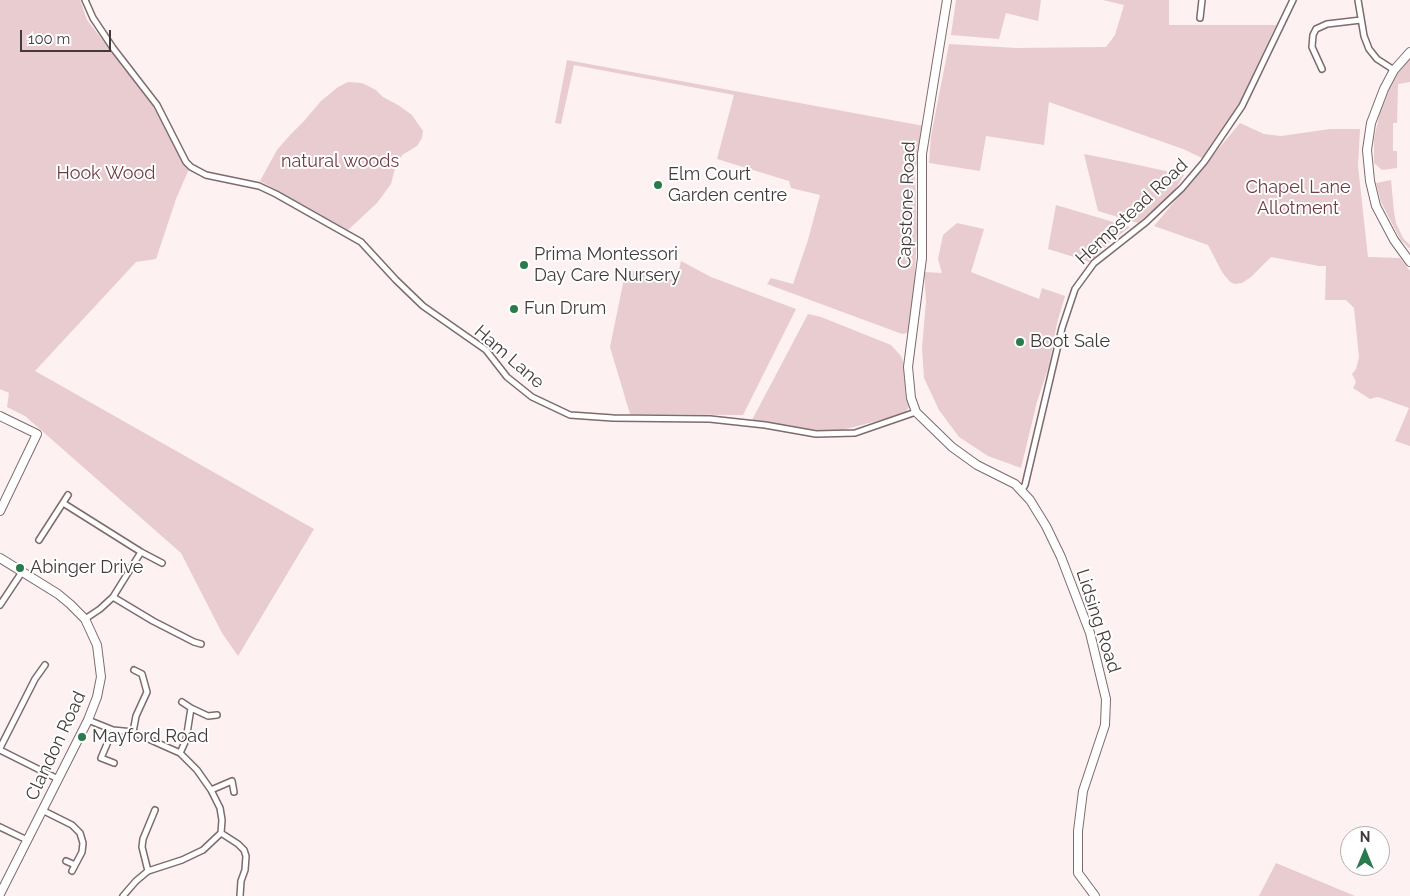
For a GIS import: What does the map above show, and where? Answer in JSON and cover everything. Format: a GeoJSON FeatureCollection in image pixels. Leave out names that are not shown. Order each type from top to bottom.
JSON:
{"type":"FeatureCollection","features":[{"type":"Feature","properties":{"kind":"street","name":"Ham Lane"},"geometry":{"type":"LineString","coordinates":[[85,0],[93,18],[113,48],[157,105],[186,162],[206,175],[259,186],[361,242],[396,280],[424,306],[486,350],[506,378],[532,398],[570,415],[613,418],[710,418],[816,434],[855,433],[916,412]]}},
{"type":"Feature","properties":{"kind":"street","name":"Capstone Road"},"geometry":{"type":"LineString","coordinates":[[916,412],[911,398],[908,367],[922,258],[922,154],[947,0]]}},
{"type":"Feature","properties":{"kind":"street"},"geometry":{"type":"LineString","coordinates":[[1200,18],[1202,0]]}},
{"type":"Feature","properties":{"kind":"street","name":"Hempstead Road"},"geometry":{"type":"LineString","coordinates":[[1022,490],[1025,485],[1062,328],[1075,289],[1094,263],[1146,222],[1182,188],[1204,162],[1242,106],[1293,0]]}},
{"type":"Feature","properties":{"kind":"street"},"geometry":{"type":"LineString","coordinates":[[1358,0],[1364,36],[1371,52],[1381,62],[1394,70]]}},
{"type":"Feature","properties":{"kind":"street"},"geometry":{"type":"LineString","coordinates":[[1322,68],[1312,47],[1312,38],[1316,29],[1327,24],[1362,20]]}},
{"type":"Feature","properties":{"kind":"street"},"geometry":{"type":"LineString","coordinates":[[1410,52],[1394,70],[1384,89],[1372,123],[1367,150],[1368,166],[1376,206],[1394,240],[1410,262]]}},
{"type":"Feature","properties":{"kind":"street","name":"Lidsing Road"},"geometry":{"type":"LineString","coordinates":[[916,412],[966,458],[1007,479],[1022,490],[1046,526],[1061,557],[1090,633],[1106,699],[1105,725],[1083,791],[1078,831],[1078,873],[1095,896]]}},
{"type":"Feature","properties":{"kind":"street"},"geometry":{"type":"LineString","coordinates":[[0,416],[37,434],[0,511]]}},
{"type":"Feature","properties":{"kind":"street"},"geometry":{"type":"LineString","coordinates":[[39,540],[68,495]]}},
{"type":"Feature","properties":{"kind":"street"},"geometry":{"type":"LineString","coordinates":[[63,503],[162,563]]}},
{"type":"Feature","properties":{"kind":"street"},"geometry":{"type":"LineString","coordinates":[[84,618],[100,610],[113,597],[141,552]]}},
{"type":"Feature","properties":{"kind":"street","name":"Clandon Road"},"geometry":{"type":"LineString","coordinates":[[0,558],[58,594],[84,618],[97,645],[101,678],[98,698],[88,720],[0,894]]}},
{"type":"Feature","properties":{"kind":"street"},"geometry":{"type":"LineString","coordinates":[[0,605],[22,572]]}},
{"type":"Feature","properties":{"kind":"street"},"geometry":{"type":"LineString","coordinates":[[113,597],[153,621],[201,644]]}},
{"type":"Feature","properties":{"kind":"street"},"geometry":{"type":"LineString","coordinates":[[45,665],[35,679],[0,749],[58,779]]}},
{"type":"Feature","properties":{"kind":"street"},"geometry":{"type":"LineString","coordinates":[[133,732],[136,716],[147,692],[142,674],[134,670]]}},
{"type":"Feature","properties":{"kind":"street"},"geometry":{"type":"LineString","coordinates":[[182,702],[208,716],[217,715]]}},
{"type":"Feature","properties":{"kind":"street"},"geometry":{"type":"LineString","coordinates":[[180,753],[186,740],[191,708]]}},
{"type":"Feature","properties":{"kind":"street"},"geometry":{"type":"LineString","coordinates":[[88,720],[113,730],[133,732],[180,753],[197,770],[211,790],[220,808],[222,820],[220,834],[203,850],[182,860],[148,871],[123,896]]}},
{"type":"Feature","properties":{"kind":"street"},"geometry":{"type":"LineString","coordinates":[[113,730],[101,758],[114,763]]}},
{"type":"Feature","properties":{"kind":"street"},"geometry":{"type":"LineString","coordinates":[[231,774],[234,792]]}},
{"type":"Feature","properties":{"kind":"street"},"geometry":{"type":"LineString","coordinates":[[211,790],[232,781]]}},
{"type":"Feature","properties":{"kind":"street"},"geometry":{"type":"LineString","coordinates":[[42,810],[72,825],[80,833],[83,843],[82,852],[72,871]]}},
{"type":"Feature","properties":{"kind":"street"},"geometry":{"type":"LineString","coordinates":[[148,871],[142,848],[143,839],[156,810]]}},
{"type":"Feature","properties":{"kind":"street"},"geometry":{"type":"LineString","coordinates":[[0,827],[27,840]]}},
{"type":"Feature","properties":{"kind":"street"},"geometry":{"type":"LineString","coordinates":[[220,834],[238,844],[244,850],[246,856],[240,896]]}},
{"type":"Feature","properties":{"kind":"street"},"geometry":{"type":"LineString","coordinates":[[66,861],[75,865]]}},
{"type":"Feature","properties":{"kind":"green space","name":"Hook Wood"},"geometry":{"type":"Polygon","coordinates":[[[0,0],[80,0],[87,20],[152,104],[189,169],[176,199],[156,259],[136,262],[35,371],[314,529],[238,656],[222,633],[181,553],[25,416],[7,407],[9,393],[0,389],[0,0]]]}},
{"type":"Feature","properties":{"kind":"green space"},"geometry":{"type":"Polygon","coordinates":[[[956,0],[1041,0],[1038,21],[1006,13],[999,39],[951,35],[956,0]]]}},
{"type":"Feature","properties":{"kind":"green space"},"geometry":{"type":"Polygon","coordinates":[[[1103,0],[1169,0],[1169,25],[1276,25],[1238,106],[1202,158],[1183,149],[1049,102],[1044,145],[986,136],[980,171],[929,163],[931,136],[949,44],[1016,48],[1106,47],[1115,35],[1124,5],[1103,0]]]}},
{"type":"Feature","properties":{"kind":"green space"},"geometry":{"type":"Polygon","coordinates":[[[1410,56],[1410,82],[1398,84],[1397,123],[1393,123],[1393,151],[1397,151],[1397,168],[1382,170],[1374,163],[1374,139],[1380,112],[1404,61],[1410,56]]]}},
{"type":"Feature","properties":{"kind":"green space"},"geometry":{"type":"Polygon","coordinates":[[[567,60],[924,126],[915,176],[917,231],[911,328],[907,333],[902,334],[767,284],[771,278],[793,284],[808,240],[820,195],[791,188],[789,181],[717,159],[734,95],[574,65],[561,124],[555,123],[567,60]]]}},
{"type":"Feature","properties":{"kind":"green space","name":"natural woods"},"geometry":{"type":"Polygon","coordinates":[[[348,82],[362,83],[376,90],[383,97],[412,115],[423,131],[422,138],[417,146],[402,155],[395,168],[391,184],[377,203],[348,230],[260,181],[277,150],[290,135],[321,101],[338,87],[348,82]]]}},
{"type":"Feature","properties":{"kind":"green space","name":"Chapel Lane Allotment"},"geometry":{"type":"Polygon","coordinates":[[[1240,123],[1264,134],[1281,136],[1330,129],[1360,129],[1358,166],[1368,257],[1400,258],[1410,271],[1410,446],[1395,441],[1409,408],[1378,397],[1370,399],[1353,388],[1356,382],[1352,374],[1356,369],[1359,357],[1354,308],[1346,300],[1325,300],[1326,266],[1271,257],[1251,277],[1242,283],[1235,284],[1230,282],[1222,272],[1208,245],[1154,226],[1240,123]]]}},
{"type":"Feature","properties":{"kind":"green space"},"geometry":{"type":"Polygon","coordinates":[[[1084,154],[1184,175],[1173,193],[1138,223],[1098,211],[1084,154]]]}},
{"type":"Feature","properties":{"kind":"green space"},"geometry":{"type":"Polygon","coordinates":[[[1391,180],[1396,223],[1403,238],[1410,245],[1410,249],[1400,239],[1381,202],[1376,183],[1391,180]]]}},
{"type":"Feature","properties":{"kind":"green space"},"geometry":{"type":"Polygon","coordinates":[[[1056,205],[1130,227],[1110,242],[1090,262],[1048,249],[1056,205]]]}},
{"type":"Feature","properties":{"kind":"green space"},"geometry":{"type":"Polygon","coordinates":[[[957,223],[984,229],[971,272],[1039,299],[1042,288],[1065,296],[1057,323],[1049,365],[1037,402],[1021,468],[988,456],[959,437],[939,410],[924,378],[922,348],[926,301],[924,272],[942,273],[938,259],[943,235],[957,223]]]}},
{"type":"Feature","properties":{"kind":"green space"},"geometry":{"type":"Polygon","coordinates":[[[681,261],[711,277],[796,309],[743,415],[630,414],[610,347],[626,269],[677,281],[681,261]]]}},
{"type":"Feature","properties":{"kind":"green space"},"geometry":{"type":"Polygon","coordinates":[[[808,314],[821,317],[891,345],[901,356],[907,372],[910,406],[904,414],[842,430],[825,432],[752,420],[808,314]]]}},
{"type":"Feature","properties":{"kind":"green space"},"geometry":{"type":"Polygon","coordinates":[[[1276,863],[1355,896],[1259,896],[1276,863]]]}},
{"type":"Feature","properties":{"kind":"place","name":"Elm Court Garden centre"},"geometry":{"type":"Point","coordinates":[658,185]}},
{"type":"Feature","properties":{"kind":"place","name":"Prima Montessori Day Care Nursery"},"geometry":{"type":"Point","coordinates":[524,265]}},
{"type":"Feature","properties":{"kind":"place","name":"Fun Drum"},"geometry":{"type":"Point","coordinates":[514,309]}},
{"type":"Feature","properties":{"kind":"place","name":"Boot Sale"},"geometry":{"type":"Point","coordinates":[1020,342]}},
{"type":"Feature","properties":{"kind":"place","name":"Abinger Drive"},"geometry":{"type":"Point","coordinates":[20,568]}},
{"type":"Feature","properties":{"kind":"place","name":"Mayford Road"},"geometry":{"type":"Point","coordinates":[82,737]}}]}
